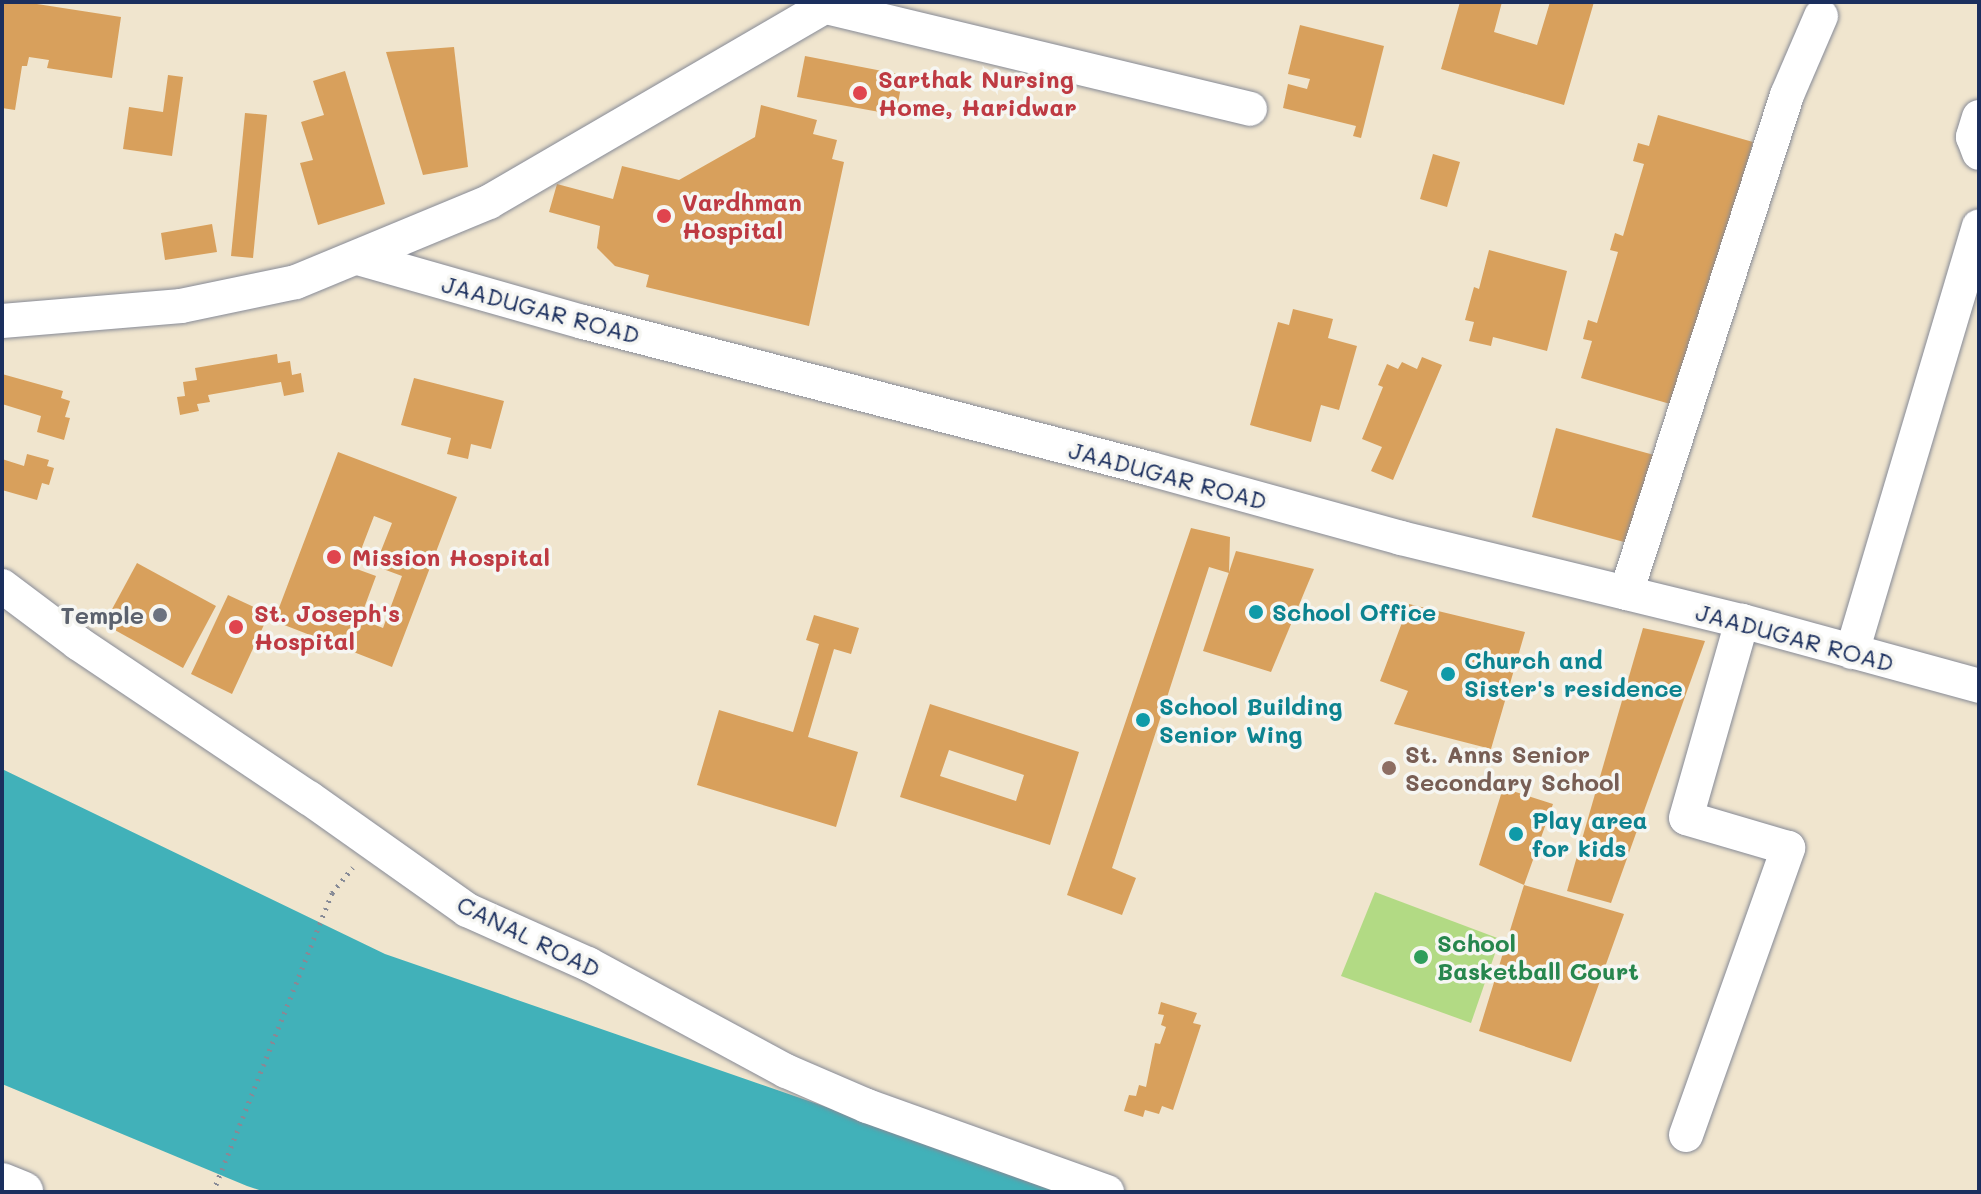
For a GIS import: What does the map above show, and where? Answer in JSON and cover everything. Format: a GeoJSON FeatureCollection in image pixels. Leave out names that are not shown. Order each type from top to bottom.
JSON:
{"type":"FeatureCollection","features":[{"type":"Feature","properties":{"kind":"street"},"geometry":{"type":"LineString","coordinates":[[2,321],[181,306],[296,282],[489,202],[829,4],[1250,109]]}},
{"type":"Feature","properties":{"kind":"street"},"geometry":{"type":"LineString","coordinates":[[1626,593],[1787,95],[1821,16]]}},
{"type":"Feature","properties":{"kind":"street"},"geometry":{"type":"LineString","coordinates":[[1979,117],[1973,137],[1979,153]]}},
{"type":"Feature","properties":{"kind":"street"},"geometry":{"type":"LineString","coordinates":[[1852,652],[1979,227]]}},
{"type":"Feature","properties":{"kind":"street","name":"JAADUGAR ROAD"},"geometry":{"type":"LineString","coordinates":[[358,258],[583,322],[1151,469],[1401,538],[1742,621],[1979,686]]}},
{"type":"Feature","properties":{"kind":"street","name":"CANAL ROAD"},"geometry":{"type":"LineString","coordinates":[[2,586],[78,643],[309,798],[467,910],[588,964],[786,1071],[867,1106],[1107,1192]]}},
{"type":"Feature","properties":{"kind":"street"},"geometry":{"type":"LineString","coordinates":[[1686,1135],[1788,848],[1686,818],[1742,621]]}},
{"type":"Feature","properties":{"kind":"street"},"geometry":{"type":"LineString","coordinates":[[2,1184],[22,1192]]}},
{"type":"Feature","properties":{"kind":"path"},"geometry":{"type":"LineString","coordinates":[[213,1192],[332,893]]}},
{"type":"Feature","properties":{"kind":"green space","name":"School Basketball Court"},"geometry":{"type":"Polygon","coordinates":[[[1375,892],[1500,939],[1471,1023],[1341,976],[1375,892]]]}},
{"type":"Feature","properties":{"kind":"water"},"geometry":{"type":"Polygon","coordinates":[[[2,769],[385,954],[1071,1192],[265,1192],[247,1186],[2,1084],[2,769]]]}},
{"type":"Feature","properties":{"kind":"building"},"geometry":{"type":"Polygon","coordinates":[[[2,2],[24,2],[121,17],[112,78],[47,68],[49,60],[29,57],[27,66],[22,66],[15,110],[2,108],[2,2]]]}},
{"type":"Feature","properties":{"kind":"building"},"geometry":{"type":"Polygon","coordinates":[[[1460,2],[1502,2],[1494,32],[1537,45],[1550,2],[1594,2],[1564,105],[1441,69],[1460,2]]]}},
{"type":"Feature","properties":{"kind":"building"},"geometry":{"type":"Polygon","coordinates":[[[1300,25],[1384,46],[1361,138],[1353,136],[1356,126],[1283,108],[1288,84],[1307,89],[1310,79],[1288,74],[1300,25]]]}},
{"type":"Feature","properties":{"kind":"building"},"geometry":{"type":"Polygon","coordinates":[[[454,47],[468,167],[423,175],[386,52],[454,47]]]}},
{"type":"Feature","properties":{"kind":"building"},"geometry":{"type":"Polygon","coordinates":[[[805,56],[903,75],[896,115],[797,97],[805,56]]]}},
{"type":"Feature","properties":{"kind":"building"},"geometry":{"type":"Polygon","coordinates":[[[345,71],[385,204],[318,225],[300,163],[313,160],[301,122],[324,115],[313,81],[345,71]]]}},
{"type":"Feature","properties":{"kind":"building"},"geometry":{"type":"Polygon","coordinates":[[[168,75],[183,77],[172,156],[123,149],[129,107],[163,112],[168,75]]]}},
{"type":"Feature","properties":{"kind":"building"},"geometry":{"type":"Polygon","coordinates":[[[761,105],[817,120],[813,134],[837,140],[832,159],[844,162],[809,326],[646,287],[649,275],[615,266],[597,248],[600,226],[549,212],[557,184],[613,199],[622,166],[679,180],[755,137],[761,105]]]}},
{"type":"Feature","properties":{"kind":"building"},"geometry":{"type":"Polygon","coordinates":[[[245,113],[267,115],[253,258],[231,256],[245,113]]]}},
{"type":"Feature","properties":{"kind":"building"},"geometry":{"type":"Polygon","coordinates":[[[1658,115],[1753,142],[1677,406],[1581,378],[1592,341],[1583,339],[1588,320],[1597,323],[1618,252],[1610,250],[1615,233],[1623,236],[1644,164],[1633,161],[1638,143],[1649,146],[1658,115]]]}},
{"type":"Feature","properties":{"kind":"building"},"geometry":{"type":"Polygon","coordinates":[[[1433,154],[1460,162],[1447,207],[1420,199],[1433,154]]]}},
{"type":"Feature","properties":{"kind":"building"},"geometry":{"type":"Polygon","coordinates":[[[212,224],[217,252],[165,260],[161,233],[212,224]]]}},
{"type":"Feature","properties":{"kind":"building"},"geometry":{"type":"Polygon","coordinates":[[[1489,250],[1567,271],[1547,351],[1493,337],[1491,346],[1469,341],[1474,322],[1465,320],[1474,287],[1479,289],[1489,250]]]}},
{"type":"Feature","properties":{"kind":"building"},"geometry":{"type":"Polygon","coordinates":[[[1293,309],[1333,319],[1328,338],[1357,346],[1339,410],[1321,405],[1311,442],[1250,425],[1278,322],[1289,325],[1293,309]]]}},
{"type":"Feature","properties":{"kind":"building"},"geometry":{"type":"Polygon","coordinates":[[[277,354],[278,363],[290,361],[292,375],[301,373],[304,392],[284,396],[281,382],[208,395],[210,402],[197,404],[199,411],[180,415],[177,397],[185,396],[183,382],[197,380],[195,368],[277,354]]]}},
{"type":"Feature","properties":{"kind":"building"},"geometry":{"type":"Polygon","coordinates":[[[1422,357],[1442,365],[1393,480],[1371,471],[1382,447],[1362,439],[1383,387],[1378,385],[1387,364],[1398,369],[1402,362],[1417,369],[1422,357]]]}},
{"type":"Feature","properties":{"kind":"building"},"geometry":{"type":"Polygon","coordinates":[[[2,374],[63,391],[61,398],[70,401],[65,417],[70,418],[64,440],[37,432],[41,416],[2,404],[2,374]]]}},
{"type":"Feature","properties":{"kind":"building"},"geometry":{"type":"Polygon","coordinates":[[[414,378],[504,401],[491,449],[471,444],[468,459],[447,454],[451,438],[401,425],[414,378]]]}},
{"type":"Feature","properties":{"kind":"building"},"geometry":{"type":"Polygon","coordinates":[[[1556,428],[1654,455],[1635,545],[1532,517],[1556,428]]]}},
{"type":"Feature","properties":{"kind":"building"},"geometry":{"type":"Polygon","coordinates":[[[338,452],[457,497],[392,667],[274,621],[338,452]],[[374,516],[354,568],[376,576],[360,619],[383,628],[402,576],[375,566],[392,523],[374,516]]]}},
{"type":"Feature","properties":{"kind":"building"},"geometry":{"type":"Polygon","coordinates":[[[27,454],[49,460],[47,466],[54,468],[49,485],[42,483],[37,500],[2,490],[2,459],[24,466],[27,454]]]}},
{"type":"Feature","properties":{"kind":"building","name":"School Building Senior Wing"},"geometry":{"type":"Polygon","coordinates":[[[1191,528],[1230,537],[1229,573],[1209,567],[1112,868],[1136,878],[1122,915],[1067,895],[1191,528]]]}},
{"type":"Feature","properties":{"kind":"building","name":"School Office"},"geometry":{"type":"Polygon","coordinates":[[[1236,551],[1314,569],[1271,672],[1203,651],[1236,551]]]}},
{"type":"Feature","properties":{"kind":"building","name":"Temple"},"geometry":{"type":"Polygon","coordinates":[[[137,563],[216,606],[183,668],[104,624],[137,563]]]}},
{"type":"Feature","properties":{"kind":"building"},"geometry":{"type":"Polygon","coordinates":[[[228,595],[269,614],[232,694],[191,674],[228,595]]]}},
{"type":"Feature","properties":{"kind":"building","name":"Church and Sister's residence"},"geometry":{"type":"Polygon","coordinates":[[[1409,604],[1525,632],[1491,749],[1394,724],[1408,691],[1380,681],[1409,604]]]}},
{"type":"Feature","properties":{"kind":"building"},"geometry":{"type":"Polygon","coordinates":[[[814,615],[859,628],[851,654],[834,649],[808,737],[858,752],[836,827],[697,785],[719,710],[793,732],[819,644],[806,640],[814,615]]]}},
{"type":"Feature","properties":{"kind":"building"},"geometry":{"type":"Polygon","coordinates":[[[1643,628],[1705,641],[1611,903],[1567,891],[1643,628]]]}},
{"type":"Feature","properties":{"kind":"building"},"geometry":{"type":"Polygon","coordinates":[[[930,704],[1079,752],[1050,845],[900,797],[930,704]],[[949,750],[940,776],[1016,801],[1024,775],[949,750]]]}},
{"type":"Feature","properties":{"kind":"building","name":"Play area for kids"},"geometry":{"type":"Polygon","coordinates":[[[1503,788],[1553,804],[1524,885],[1479,865],[1503,788]]]}},
{"type":"Feature","properties":{"kind":"building"},"geometry":{"type":"Polygon","coordinates":[[[1524,885],[1624,914],[1571,1062],[1479,1031],[1524,885]]]}},
{"type":"Feature","properties":{"kind":"building"},"geometry":{"type":"Polygon","coordinates":[[[1161,1002],[1197,1013],[1193,1023],[1201,1025],[1173,1110],[1162,1106],[1159,1114],[1145,1110],[1143,1117],[1124,1111],[1129,1095],[1136,1096],[1139,1085],[1146,1087],[1155,1043],[1160,1044],[1166,1027],[1161,1025],[1164,1015],[1158,1014],[1161,1002]]]}},
{"type":"Feature","properties":{"kind":"place","name":"Sarthak Nursing Home, Haridwar"},"geometry":{"type":"Point","coordinates":[860,93]}},
{"type":"Feature","properties":{"kind":"place","name":"Vardhman Hospital"},"geometry":{"type":"Point","coordinates":[664,216]}},
{"type":"Feature","properties":{"kind":"place","name":"Mission Hospital"},"geometry":{"type":"Point","coordinates":[334,557]}},
{"type":"Feature","properties":{"kind":"place","name":"School Office"},"geometry":{"type":"Point","coordinates":[1256,612]}},
{"type":"Feature","properties":{"kind":"place","name":"Temple"},"geometry":{"type":"Point","coordinates":[160,615]}},
{"type":"Feature","properties":{"kind":"place","name":"St. Joseph's Hospital"},"geometry":{"type":"Point","coordinates":[236,627]}},
{"type":"Feature","properties":{"kind":"place","name":"Church and Sister's residence"},"geometry":{"type":"Point","coordinates":[1448,674]}},
{"type":"Feature","properties":{"kind":"place","name":"School Building Senior Wing"},"geometry":{"type":"Point","coordinates":[1143,720]}},
{"type":"Feature","properties":{"kind":"place","name":"St. Anns Senior Secondary School"},"geometry":{"type":"Point","coordinates":[1389,768]}},
{"type":"Feature","properties":{"kind":"place","name":"Play area for kids"},"geometry":{"type":"Point","coordinates":[1516,834]}},
{"type":"Feature","properties":{"kind":"place","name":"School Basketball Court"},"geometry":{"type":"Point","coordinates":[1421,957]}}]}
